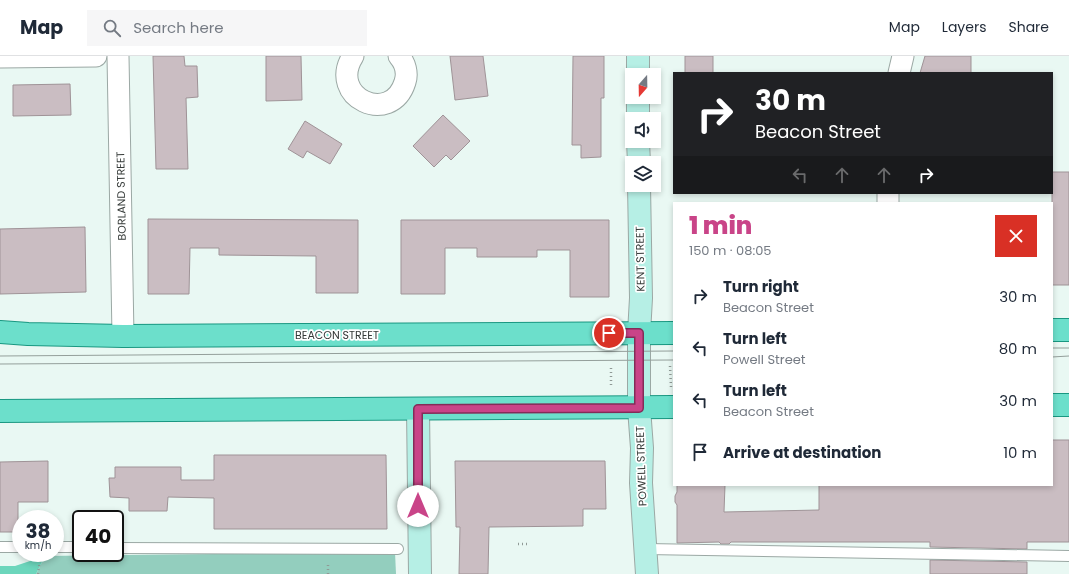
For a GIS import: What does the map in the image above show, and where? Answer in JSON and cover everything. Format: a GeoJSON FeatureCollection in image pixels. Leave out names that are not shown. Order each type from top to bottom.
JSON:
{"type":"FeatureCollection","features":[{"type":"Feature","properties":{"kind":"main road"},"geometry":{"type":"LineString","coordinates":[[1053,330],[1069,330]]}},
{"type":"Feature","properties":{"kind":"main road","name":"BEACON STREET"},"geometry":{"type":"LineString","coordinates":[[0,332],[123,336],[673,333]]}},
{"type":"Feature","properties":{"kind":"main road"},"geometry":{"type":"LineString","coordinates":[[0,411],[639,408],[672,398]]}},
{"type":"Feature","properties":{"kind":"main road"},"geometry":{"type":"LineString","coordinates":[[1053,405],[1069,405]]}},
{"type":"Feature","properties":{"kind":"street"},"geometry":{"type":"LineString","coordinates":[[0,57],[96,56]]}},
{"type":"Feature","properties":{"kind":"street","name":"BORLAND STREET"},"geometry":{"type":"LineString","coordinates":[[118,56],[123,336]]}},
{"type":"Feature","properties":{"kind":"street"},"geometry":{"type":"LineString","coordinates":[[353,56],[348,65],[346,75],[352,93],[359,100],[368,104],[378,105],[388,103],[403,89],[406,80],[406,70],[403,60],[399,56]]}},
{"type":"Feature","properties":{"kind":"street"},"geometry":{"type":"LineString","coordinates":[[638,56],[638,68]]}},
{"type":"Feature","properties":{"kind":"street"},"geometry":{"type":"LineString","coordinates":[[899,72],[903,56]]}},
{"type":"Feature","properties":{"kind":"street","name":"KENT STREET"},"geometry":{"type":"LineString","coordinates":[[639,192],[641,298],[639,333]]}},
{"type":"Feature","properties":{"kind":"street","name":"POWELL STREET"},"geometry":{"type":"LineString","coordinates":[[639,333],[639,408],[642,448],[641,483],[647,574]]}},
{"type":"Feature","properties":{"kind":"street"},"geometry":{"type":"LineString","coordinates":[[418,409],[420,574]]}},
{"type":"Feature","properties":{"kind":"lane"},"geometry":{"type":"LineString","coordinates":[[0,547],[12,547]]}},
{"type":"Feature","properties":{"kind":"lane"},"geometry":{"type":"LineString","coordinates":[[124,548],[398,549]]}},
{"type":"Feature","properties":{"kind":"lane"},"geometry":{"type":"LineString","coordinates":[[646,549],[1069,556]]}},
{"type":"Feature","properties":{"kind":"path"},"geometry":{"type":"LineString","coordinates":[[670,366],[672,398]]}},
{"type":"Feature","properties":{"kind":"path"},"geometry":{"type":"LineString","coordinates":[[611,367],[611,384]]}},
{"type":"Feature","properties":{"kind":"path"},"geometry":{"type":"LineString","coordinates":[[518,544],[527,544]]}},
{"type":"Feature","properties":{"kind":"path"},"geometry":{"type":"LineString","coordinates":[[38,574],[40,562]]}},
{"type":"Feature","properties":{"kind":"green space"},"geometry":{"type":"Polygon","coordinates":[[[395,552],[396,574],[36,574],[42,562],[64,562],[64,556],[72,556],[72,562],[124,562],[124,555],[395,552]]]}},
{"type":"Feature","properties":{"kind":"green space"},"geometry":{"type":"Polygon","coordinates":[[[27,562],[42,562],[36,574],[0,574],[0,566],[15,566],[27,562]]]}},
{"type":"Feature","properties":{"kind":"building"},"geometry":{"type":"Polygon","coordinates":[[[153,56],[184,56],[185,66],[197,66],[198,97],[186,98],[188,169],[156,169],[153,56]]]}},
{"type":"Feature","properties":{"kind":"building"},"geometry":{"type":"Polygon","coordinates":[[[266,56],[301,56],[302,100],[266,101],[266,56]]]}},
{"type":"Feature","properties":{"kind":"building"},"geometry":{"type":"Polygon","coordinates":[[[450,56],[483,56],[488,96],[455,100],[450,56]]]}},
{"type":"Feature","properties":{"kind":"building"},"geometry":{"type":"Polygon","coordinates":[[[573,56],[604,56],[604,98],[601,98],[601,157],[581,158],[581,145],[572,145],[573,56]]]}},
{"type":"Feature","properties":{"kind":"building"},"geometry":{"type":"Polygon","coordinates":[[[685,56],[713,56],[713,72],[685,72],[685,56]]]}},
{"type":"Feature","properties":{"kind":"building"},"geometry":{"type":"Polygon","coordinates":[[[925,56],[971,56],[971,72],[920,72],[925,56]]]}},
{"type":"Feature","properties":{"kind":"building"},"geometry":{"type":"Polygon","coordinates":[[[70,84],[71,115],[13,116],[13,85],[70,84]]]}},
{"type":"Feature","properties":{"kind":"building"},"geometry":{"type":"Polygon","coordinates":[[[443,115],[470,141],[451,160],[446,155],[434,167],[413,146],[443,115]]]}},
{"type":"Feature","properties":{"kind":"building"},"geometry":{"type":"Polygon","coordinates":[[[305,121],[342,144],[330,164],[307,151],[303,158],[288,149],[305,121]]]}},
{"type":"Feature","properties":{"kind":"building"},"geometry":{"type":"Polygon","coordinates":[[[1053,172],[1069,172],[1069,285],[1053,285],[1053,172]]]}},
{"type":"Feature","properties":{"kind":"building"},"geometry":{"type":"Polygon","coordinates":[[[148,219],[358,220],[358,293],[316,293],[316,256],[219,255],[219,248],[190,248],[189,294],[148,294],[148,219]]]}},
{"type":"Feature","properties":{"kind":"building"},"geometry":{"type":"Polygon","coordinates":[[[401,220],[609,220],[609,297],[570,297],[570,250],[537,250],[537,257],[477,257],[477,248],[445,248],[445,294],[401,294],[401,220]]]}},
{"type":"Feature","properties":{"kind":"building"},"geometry":{"type":"Polygon","coordinates":[[[85,227],[86,292],[0,294],[0,229],[85,227]]]}},
{"type":"Feature","properties":{"kind":"building"},"geometry":{"type":"Polygon","coordinates":[[[1053,440],[1069,440],[1069,542],[1027,542],[1027,549],[930,547],[930,542],[731,542],[729,544],[721,544],[719,542],[677,543],[677,505],[675,502],[675,496],[677,486],[725,486],[724,512],[819,510],[819,486],[1053,486],[1053,440]]]}},
{"type":"Feature","properties":{"kind":"building"},"geometry":{"type":"Polygon","coordinates":[[[214,455],[386,455],[387,529],[214,529],[214,498],[168,497],[167,511],[129,511],[129,498],[110,497],[109,478],[115,478],[115,467],[181,467],[181,480],[214,480],[214,455]]]}},
{"type":"Feature","properties":{"kind":"building"},"geometry":{"type":"Polygon","coordinates":[[[48,461],[48,502],[18,502],[18,510],[12,510],[12,532],[0,532],[0,462],[48,461]]]}},
{"type":"Feature","properties":{"kind":"building"},"geometry":{"type":"Polygon","coordinates":[[[455,461],[605,461],[606,509],[583,509],[583,526],[489,527],[488,574],[459,574],[460,527],[456,527],[455,461]]]}},
{"type":"Feature","properties":{"kind":"building"},"geometry":{"type":"Polygon","coordinates":[[[930,560],[1027,562],[1027,574],[930,574],[930,560]]]}},
{"type":"Feature","properties":{"kind":"tram line"},"geometry":{"type":"LineString","coordinates":[[1053,348],[1069,348]]}},
{"type":"Feature","properties":{"kind":"tram line"},"geometry":{"type":"LineString","coordinates":[[0,356],[673,351]]}},
{"type":"Feature","properties":{"kind":"tram line"},"geometry":{"type":"LineString","coordinates":[[1053,357],[1069,356]]}},
{"type":"Feature","properties":{"kind":"tram line"},"geometry":{"type":"LineString","coordinates":[[0,364],[673,360]]}},
{"type":"Feature","properties":{"kind":"route"},"geometry":{"type":"LineString","coordinates":[[418,506],[418,409],[639,408],[639,333],[609,333]]}}]}
